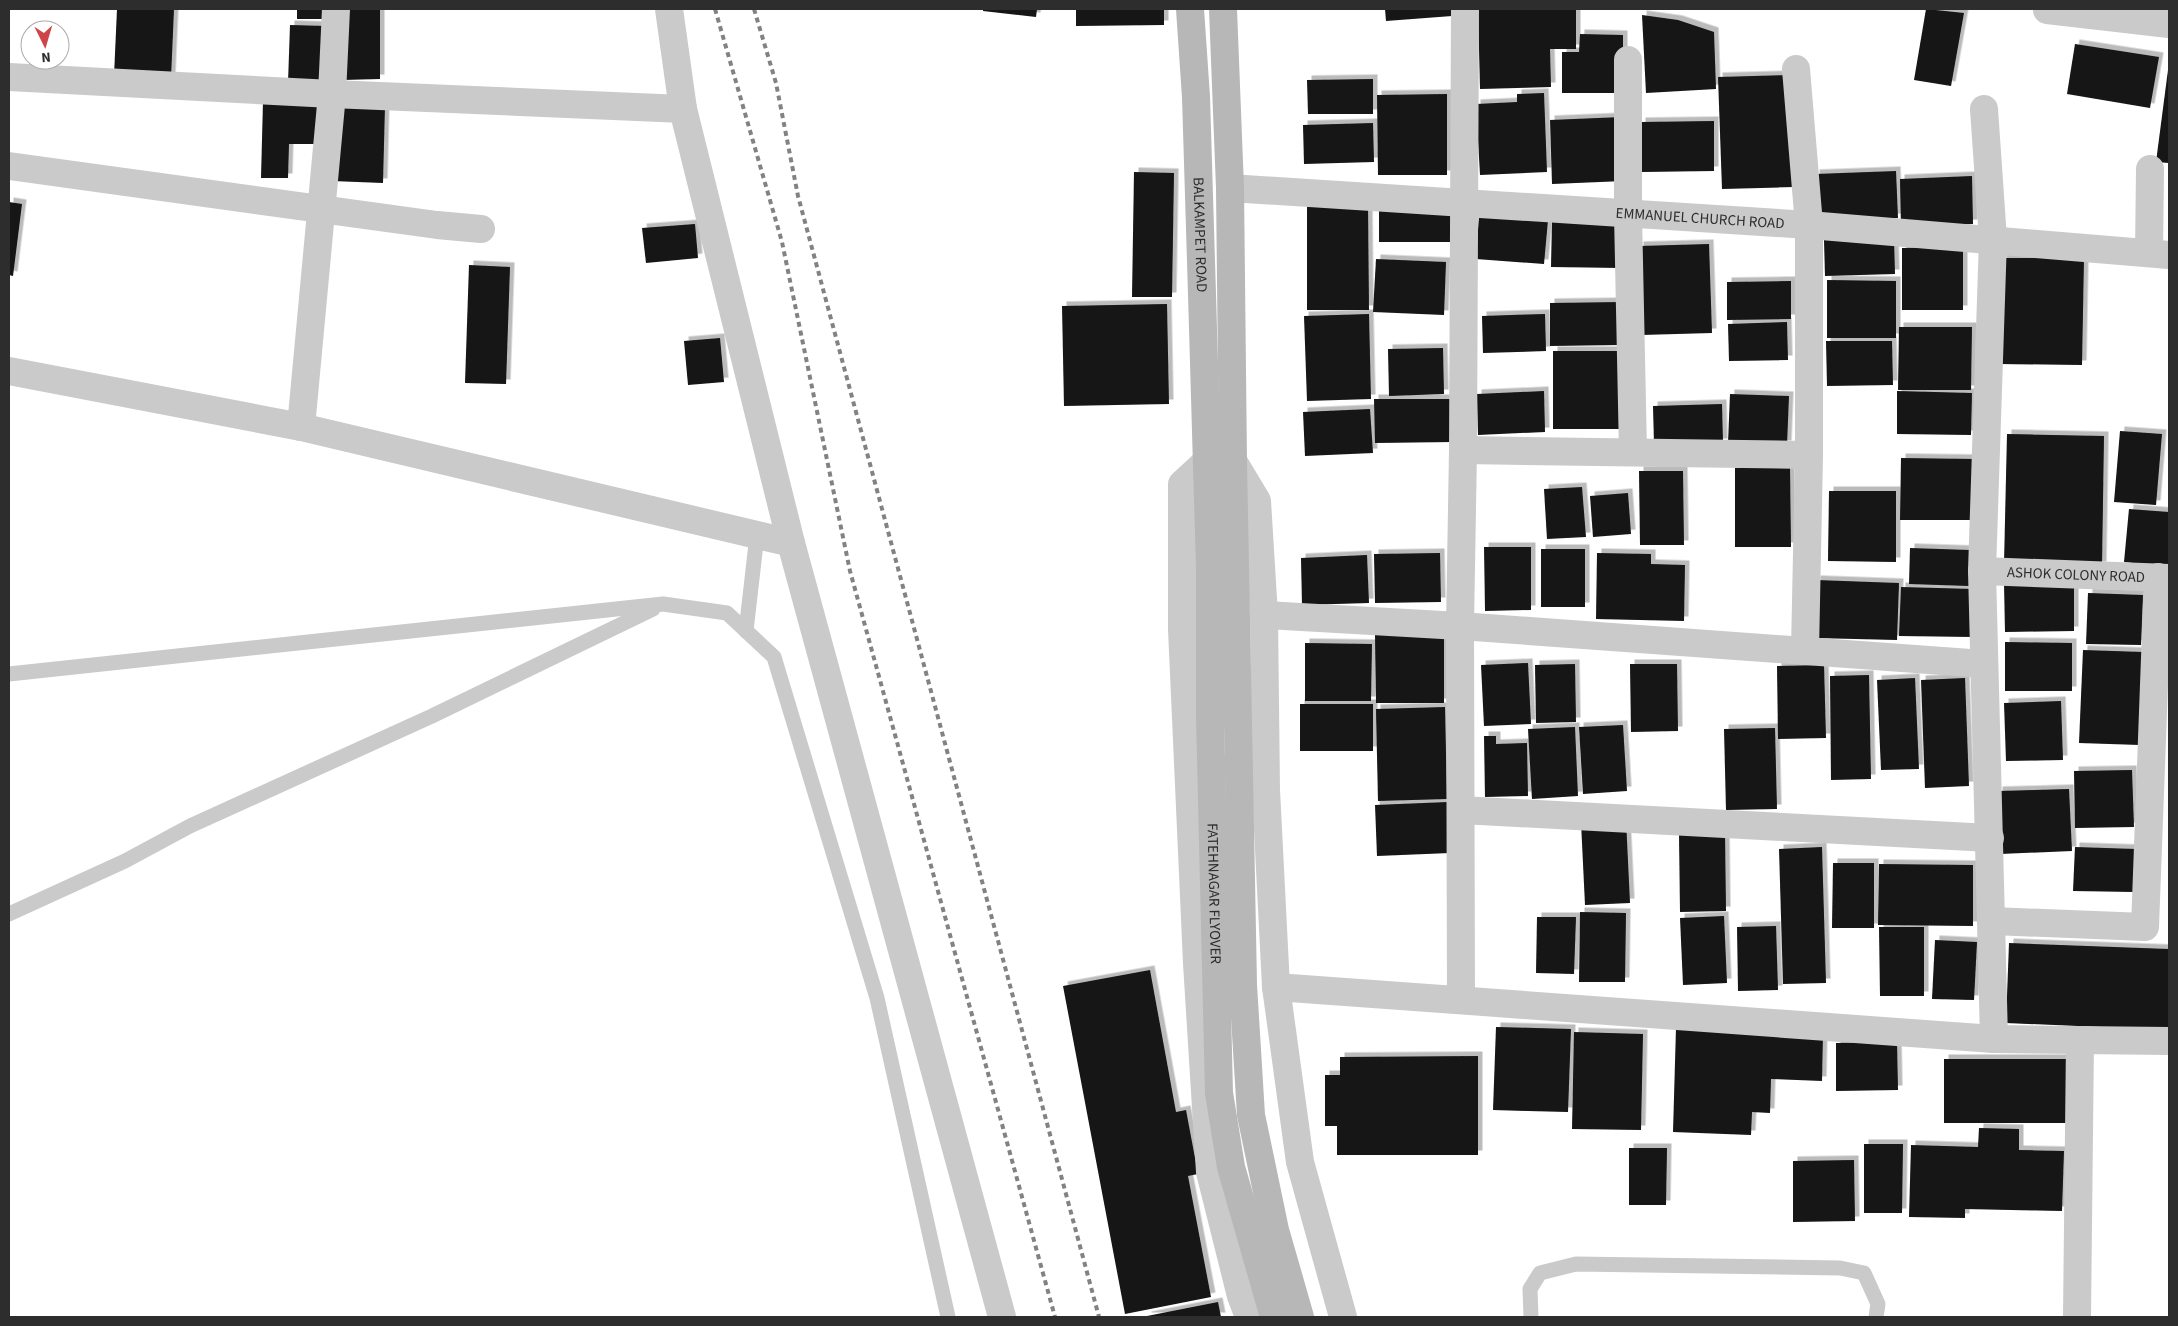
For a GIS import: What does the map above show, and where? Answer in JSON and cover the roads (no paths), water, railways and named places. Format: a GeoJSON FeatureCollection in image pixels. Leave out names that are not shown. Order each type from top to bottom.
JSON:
{"type":"FeatureCollection","features":[{"type":"Feature","properties":{"kind":"main road","name":"BALKAMPET ROAD"},"geometry":{"type":"LineString","coordinates":[[1190,9],[1197,136],[1206,462]]}},
{"type":"Feature","properties":{"kind":"main road","name":"BALKAMPET ROAD"},"geometry":{"type":"LineString","coordinates":[[1222,9],[1230,188],[1233,462]]}},
{"type":"Feature","properties":{"kind":"main road","name":"FATEHNAGAR FLYOVER"},"geometry":{"type":"LineString","coordinates":[[1206,462],[1222,568],[1251,1115],[1275,1230],[1300,1317]]}},
{"type":"Feature","properties":{"kind":"main road","name":"FATEHNAGAR FLYOVER"},"geometry":{"type":"LineString","coordinates":[[1233,462],[1210,717],[1219,1093],[1231,1167],[1274,1317]]}},
{"type":"Feature","properties":{"kind":"street"},"geometry":{"type":"LineString","coordinates":[[301,427],[332,94],[336,9]]}},
{"type":"Feature","properties":{"kind":"street"},"geometry":{"type":"LineString","coordinates":[[669,9],[683,109],[791,543],[1002,1317]]}},
{"type":"Feature","properties":{"kind":"street"},"geometry":{"type":"LineString","coordinates":[[1461,1000],[1460,626],[1463,450],[1465,9]]}},
{"type":"Feature","properties":{"kind":"street"},"geometry":{"type":"LineString","coordinates":[[2044,9],[2169,24]]}},
{"type":"Feature","properties":{"kind":"street"},"geometry":{"type":"LineString","coordinates":[[1628,60],[1628,214],[1633,452]]}},
{"type":"Feature","properties":{"kind":"street"},"geometry":{"type":"LineString","coordinates":[[1796,69],[1809,225],[1809,455],[1805,651]]}},
{"type":"Feature","properties":{"kind":"street"},"geometry":{"type":"LineString","coordinates":[[9,77],[332,94],[683,109]]}},
{"type":"Feature","properties":{"kind":"street"},"geometry":{"type":"LineString","coordinates":[[1984,109],[1993,239],[1982,571],[1994,1039]]}},
{"type":"Feature","properties":{"kind":"street"},"geometry":{"type":"LineString","coordinates":[[9,166],[436,225],[481,229]]}},
{"type":"Feature","properties":{"kind":"street"},"geometry":{"type":"LineString","coordinates":[[2150,169],[2159,254]]}},
{"type":"Feature","properties":{"kind":"street","name":"EMMANUEL CHURCH ROAD"},"geometry":{"type":"LineString","coordinates":[[1230,188],[1809,225],[2159,254]]}},
{"type":"Feature","properties":{"kind":"street"},"geometry":{"type":"LineString","coordinates":[[9,371],[301,427],[791,543]]}},
{"type":"Feature","properties":{"kind":"street"},"geometry":{"type":"LineString","coordinates":[[1463,450],[1809,455]]}},
{"type":"Feature","properties":{"kind":"street"},"geometry":{"type":"LineString","coordinates":[[1206,462],[1182,484],[1182,629],[1197,962],[1210,1172],[1241,1296],[1249,1317]]}},
{"type":"Feature","properties":{"kind":"street"},"geometry":{"type":"LineString","coordinates":[[1233,462],[1257,501],[1264,615],[1266,790],[1276,987],[1300,1162],[1343,1317]]}},
{"type":"Feature","properties":{"kind":"street","name":"ASHOK COLONY ROAD"},"geometry":{"type":"LineString","coordinates":[[1982,571],[2164,577]]}},
{"type":"Feature","properties":{"kind":"street"},"geometry":{"type":"LineString","coordinates":[[1992,921],[2145,927],[2164,577]]}},
{"type":"Feature","properties":{"kind":"street"},"geometry":{"type":"LineString","coordinates":[[1264,615],[1460,626],[1984,664]]}},
{"type":"Feature","properties":{"kind":"street"},"geometry":{"type":"LineString","coordinates":[[1461,810],[1990,838]]}},
{"type":"Feature","properties":{"kind":"street"},"geometry":{"type":"LineString","coordinates":[[1276,987],[1994,1039],[2169,1042]]}},
{"type":"Feature","properties":{"kind":"street"},"geometry":{"type":"LineString","coordinates":[[2077,1317],[2080,1040]]}},
{"type":"Feature","properties":{"kind":"lane"},"geometry":{"type":"LineString","coordinates":[[746,631],[757,535]]}},
{"type":"Feature","properties":{"kind":"lane"},"geometry":{"type":"LineString","coordinates":[[9,914],[125,861],[190,826],[432,716],[663,604]]}},
{"type":"Feature","properties":{"kind":"lane"},"geometry":{"type":"LineString","coordinates":[[9,674],[663,604],[727,613],[774,657],[878,998],[948,1317]]}},
{"type":"Feature","properties":{"kind":"lane"},"geometry":{"type":"LineString","coordinates":[[1531,1317],[1530,1290],[1540,1273],[1576,1264],[1840,1268],[1864,1273],[1878,1304],[1876,1317]]}},
{"type":"Feature","properties":{"kind":"railway"},"geometry":{"type":"LineString","coordinates":[[715,9],[782,242],[850,571],[1055,1317]]}},
{"type":"Feature","properties":{"kind":"railway"},"geometry":{"type":"LineString","coordinates":[[754,9],[776,83],[798,196],[1099,1317]]}}]}
